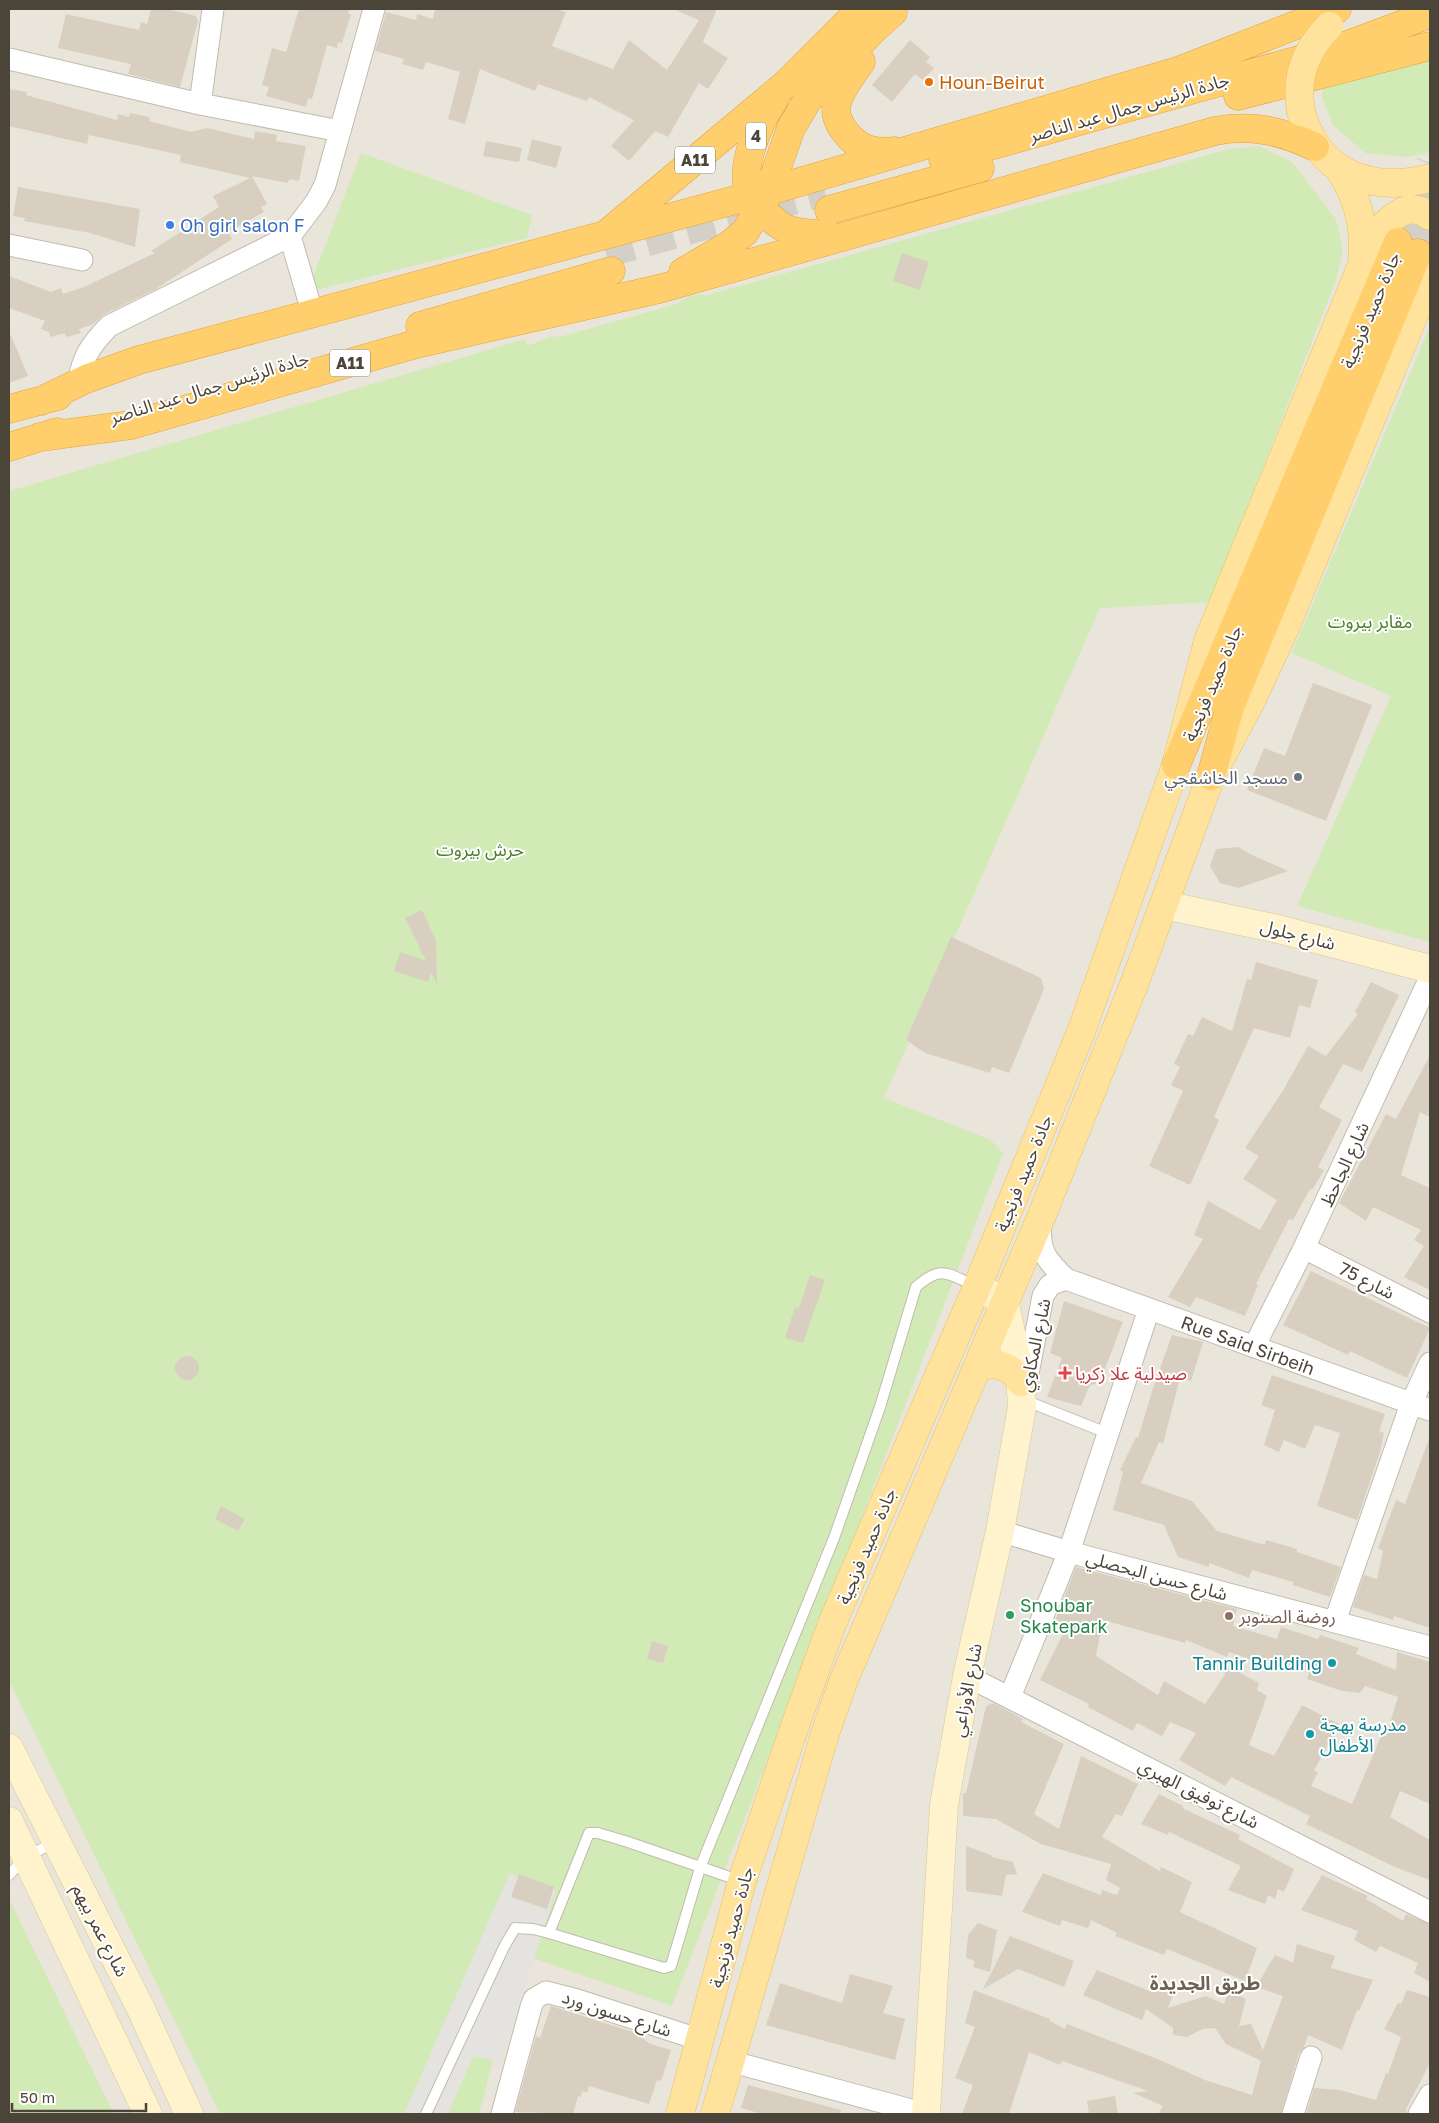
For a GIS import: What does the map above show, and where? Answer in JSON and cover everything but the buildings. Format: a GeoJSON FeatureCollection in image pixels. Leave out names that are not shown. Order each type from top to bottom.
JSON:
{"type":"FeatureCollection","features":[{"type":"Feature","properties":{"kind":"highway","name":"A11"},"geometry":{"type":"LineString","coordinates":[[41,401],[78,383],[139,360],[314,315],[607,254],[786,84],[861,9]]}},
{"type":"Feature","properties":{"kind":"highway","name":"A11"},"geometry":{"type":"LineString","coordinates":[[40,437],[131,426],[416,344],[660,289],[729,245],[745,232],[791,128],[807,101],[873,30],[895,10]]}},
{"type":"Feature","properties":{"kind":"highway"},"geometry":{"type":"LineString","coordinates":[[895,10],[840,93],[836,106],[837,116],[847,134],[867,149],[893,152],[909,149]]}},
{"type":"Feature","properties":{"kind":"highway","name":"جادة الرئيس جمال عبد الناصر"},"geometry":{"type":"LineString","coordinates":[[1430,14],[1331,52],[827,201],[1430,46]]}},
{"type":"Feature","properties":{"kind":"highway"},"geometry":{"type":"LineString","coordinates":[[607,254],[760,198],[909,149],[1178,71],[1338,15]]}},
{"type":"Feature","properties":{"kind":"highway","name":"4"},"geometry":{"type":"LineString","coordinates":[[760,198],[747,179],[754,144],[768,108],[786,84]]}},
{"type":"Feature","properties":{"kind":"highway"},"geometry":{"type":"LineString","coordinates":[[660,289],[1215,130],[1241,127],[1267,129],[1292,136],[1315,147]]}},
{"type":"Feature","properties":{"kind":"highway"},"geometry":{"type":"LineString","coordinates":[[760,198],[773,221],[785,228],[807,233],[848,234]]}},
{"type":"Feature","properties":{"kind":"highway","name":"جادة الرئيس جمال عبد الناصر"},"geometry":{"type":"LineString","coordinates":[[9,409],[607,254]]}},
{"type":"Feature","properties":{"kind":"highway","name":"جادة الرئيس جمال عبد الناصر"},"geometry":{"type":"LineString","coordinates":[[9,447],[607,254]]}},
{"type":"Feature","properties":{"kind":"highway","name":"جادة حميد فرنجية"},"geometry":{"type":"LineString","coordinates":[[1176,765],[1415,257]]}},
{"type":"Feature","properties":{"kind":"highway","name":"جادة حميد فرنجية"},"geometry":{"type":"LineString","coordinates":[[1211,776],[1230,707],[1415,257]]}},
{"type":"Feature","properties":{"kind":"main road"},"geometry":{"type":"LineString","coordinates":[[1338,15],[1314,44],[1300,72],[1298,84],[1300,112],[1315,147],[1324,158],[1340,170],[1352,188],[1360,210],[1364,248],[1360,270]]}},
{"type":"Feature","properties":{"kind":"main road"},"geometry":{"type":"LineString","coordinates":[[1340,170],[1382,182],[1414,182],[1430,178]]}},
{"type":"Feature","properties":{"kind":"main road"},"geometry":{"type":"LineString","coordinates":[[1176,765],[1208,641],[1360,270],[1376,236],[1392,216],[1414,210],[1424,211],[1430,216]]}},
{"type":"Feature","properties":{"kind":"main road","name":"جادة حميد فرنجية"},"geometry":{"type":"LineString","coordinates":[[680,2114],[742,1881],[832,1624],[977,1287],[1081,1032],[1176,765]]}},
{"type":"Feature","properties":{"kind":"main road","name":"جادة حميد فرنجية"},"geometry":{"type":"LineString","coordinates":[[715,2114],[821,1747],[843,1682],[1042,1215],[1164,905],[1211,776]]}},
{"type":"Feature","properties":{"kind":"main road","name":"شارع جلول"},"geometry":{"type":"LineString","coordinates":[[1164,905],[1278,929],[1430,970]]}},
{"type":"Feature","properties":{"kind":"main road"},"geometry":{"type":"LineString","coordinates":[[977,1287],[1001,1299],[1005,1304]]}},
{"type":"Feature","properties":{"kind":"main road","name":"شارع الأوزاعي"},"geometry":{"type":"LineString","coordinates":[[926,2114],[944,1804],[967,1676],[1000,1531],[1022,1396],[1015,1344],[1005,1304]]}},
{"type":"Feature","properties":{"kind":"main road"},"geometry":{"type":"LineString","coordinates":[[977,1367],[1000,1364],[1011,1369],[1022,1396]]}},
{"type":"Feature","properties":{"kind":"main road","name":"شارع عمر بيهم"},"geometry":{"type":"LineString","coordinates":[[9,1748],[20,1814],[17,1866],[148,2114]]}},
{"type":"Feature","properties":{"kind":"main road","name":"شارع عمر بيهم"},"geometry":{"type":"LineString","coordinates":[[20,1814],[56,1842],[140,2007],[189,2114]]}},
{"type":"Feature","properties":{"kind":"street"},"geometry":{"type":"LineString","coordinates":[[200,104],[212,9]]}},
{"type":"Feature","properties":{"kind":"street"},"geometry":{"type":"LineString","coordinates":[[78,383],[82,360],[92,344],[109,326],[290,236],[316,202],[325,185],[374,9]]}},
{"type":"Feature","properties":{"kind":"street"},"geometry":{"type":"LineString","coordinates":[[9,59],[200,104],[340,131]]}},
{"type":"Feature","properties":{"kind":"street"},"geometry":{"type":"LineString","coordinates":[[290,236],[314,315]]}},
{"type":"Feature","properties":{"kind":"street"},"geometry":{"type":"LineString","coordinates":[[9,245],[82,260]]}},
{"type":"Feature","properties":{"kind":"street","name":"شارع الجاحظ"},"geometry":{"type":"LineString","coordinates":[[1254,1347],[1304,1248],[1430,978]]}},
{"type":"Feature","properties":{"kind":"street","name":"شارع المكاوي"},"geometry":{"type":"LineString","coordinates":[[1022,1396],[1042,1296],[1050,1285],[1066,1279],[1049,1263],[1045,1256],[1040,1240],[1042,1215]]}},
{"type":"Feature","properties":{"kind":"street","name":"شارع 75"},"geometry":{"type":"LineString","coordinates":[[1304,1248],[1430,1312]]}},
{"type":"Feature","properties":{"kind":"street","name":"Rue Said Sirbeih"},"geometry":{"type":"LineString","coordinates":[[1066,1279],[1420,1407]]}},
{"type":"Feature","properties":{"kind":"street"},"geometry":{"type":"LineString","coordinates":[[1010,1697],[1069,1552],[1149,1309]]}},
{"type":"Feature","properties":{"kind":"street"},"geometry":{"type":"LineString","coordinates":[[1335,1621],[1420,1407],[1430,1363]]}},
{"type":"Feature","properties":{"kind":"street","name":"شارع حسن البحصلي"},"geometry":{"type":"LineString","coordinates":[[1000,1531],[1069,1552],[1430,1647]]}},
{"type":"Feature","properties":{"kind":"street","name":"شارع توفيق الهبري"},"geometry":{"type":"LineString","coordinates":[[967,1676],[1430,1912]]}},
{"type":"Feature","properties":{"kind":"street","name":"شارع حسون ورد"},"geometry":{"type":"LineString","coordinates":[[502,2114],[531,2007],[534,1999],[546,1992],[577,2000],[700,2040]]}},
{"type":"Feature","properties":{"kind":"street"},"geometry":{"type":"LineString","coordinates":[[1293,2114],[1311,2057]]}},
{"type":"Feature","properties":{"kind":"street"},"geometry":{"type":"LineString","coordinates":[[729,2061],[926,2114]]}},
{"type":"Feature","properties":{"kind":"street"},"geometry":{"type":"LineString","coordinates":[[1419,2114],[1430,2095]]}},
{"type":"Feature","properties":{"kind":"lane"},"geometry":{"type":"LineString","coordinates":[[426,2114],[504,1947],[516,1928],[549,1933],[664,1968],[671,1966],[700,1868],[834,1538],[880,1407],[916,1287],[929,1275],[942,1272],[977,1287]]}},
{"type":"Feature","properties":{"kind":"lane"},"geometry":{"type":"LineString","coordinates":[[1022,1396],[1107,1432]]}},
{"type":"Feature","properties":{"kind":"lane"},"geometry":{"type":"LineString","coordinates":[[549,1933],[589,1834],[598,1833],[613,1837],[742,1881]]}},
{"type":"Feature","properties":{"kind":"lane"},"geometry":{"type":"LineString","coordinates":[[17,1866],[56,1842]]}},
{"type":"Feature","properties":{"kind":"shaded area"},"geometry":{"type":"Polygon","coordinates":[[[9,9],[1430,9],[1430,2114],[9,2114],[9,9]]]}},
{"type":"Feature","properties":{"kind":"shaded area"},"geometry":{"type":"Polygon","coordinates":[[[510,1873],[556,1890],[501,2062],[473,2056],[448,2114],[404,2114],[510,1873]]]}},
{"type":"Feature","properties":{"kind":"green space"},"geometry":{"type":"Polygon","coordinates":[[[1430,52],[1430,152],[1409,157],[1365,153],[1333,125],[1322,98],[1322,81],[1430,52]]]}},
{"type":"Feature","properties":{"kind":"green space","name":"حرش بيروت"},"geometry":{"type":"Polygon","coordinates":[[[1259,146],[1292,162],[1336,219],[1343,250],[1336,280],[1211,602],[1100,608],[884,1098],[991,1140],[1003,1153],[672,2006],[521,1954],[479,2114],[220,2114],[9,1680],[9,491],[525,339],[527,346],[553,336],[559,337],[677,304],[688,297],[701,294],[704,296],[1229,149],[1259,146]]]}},
{"type":"Feature","properties":{"kind":"green space"},"geometry":{"type":"Polygon","coordinates":[[[361,153],[532,215],[527,238],[307,292],[361,153]]]}},
{"type":"Feature","properties":{"kind":"green space","name":"مقابر بيروت"},"geometry":{"type":"Polygon","coordinates":[[[1430,326],[1430,942],[1297,906],[1391,696],[1292,653],[1430,326]]]}},
{"type":"Feature","properties":{"kind":"green space"},"geometry":{"type":"Polygon","coordinates":[[[9,1899],[114,2114],[9,2114],[9,1899]]]}},
{"type":"Feature","properties":{"kind":"tunnel"},"geometry":{"type":"LineString","coordinates":[[1398,242],[1430,163]]}},
{"type":"Feature","properties":{"kind":"tunnel"},"geometry":{"type":"LineString","coordinates":[[606,254],[825,192]]}},
{"type":"Feature","properties":{"kind":"tunnel"},"geometry":{"type":"LineString","coordinates":[[1418,253],[1430,224]]}},
{"type":"Feature","properties":{"kind":"place","name":"Houn-Beirut"},"geometry":{"type":"Point","coordinates":[929,82]}},
{"type":"Feature","properties":{"kind":"place","name":"Oh girl salon F"},"geometry":{"type":"Point","coordinates":[170,225]}},
{"type":"Feature","properties":{"kind":"place","name":"مسجد الخاشقجي"},"geometry":{"type":"Point","coordinates":[1298,777]}},
{"type":"Feature","properties":{"kind":"place","name":"صيدلية علا زكريا"},"geometry":{"type":"Point","coordinates":[1065,1373]}},
{"type":"Feature","properties":{"kind":"place","name":"Snoubar Skatepark"},"geometry":{"type":"Point","coordinates":[1010,1615]}},
{"type":"Feature","properties":{"kind":"place","name":"روضة الصنوبر"},"geometry":{"type":"Point","coordinates":[1229,1616]}},
{"type":"Feature","properties":{"kind":"place","name":"Tannir Building"},"geometry":{"type":"Point","coordinates":[1332,1663]}},
{"type":"Feature","properties":{"kind":"place","name":"مدرسة بهجة الأطفال"},"geometry":{"type":"Point","coordinates":[1310,1734]}},
{"type":"Feature","properties":{"kind":"district","name":"طريق الجديدة"},"geometry":{"type":"Point","coordinates":[1205,1982]}}]}
